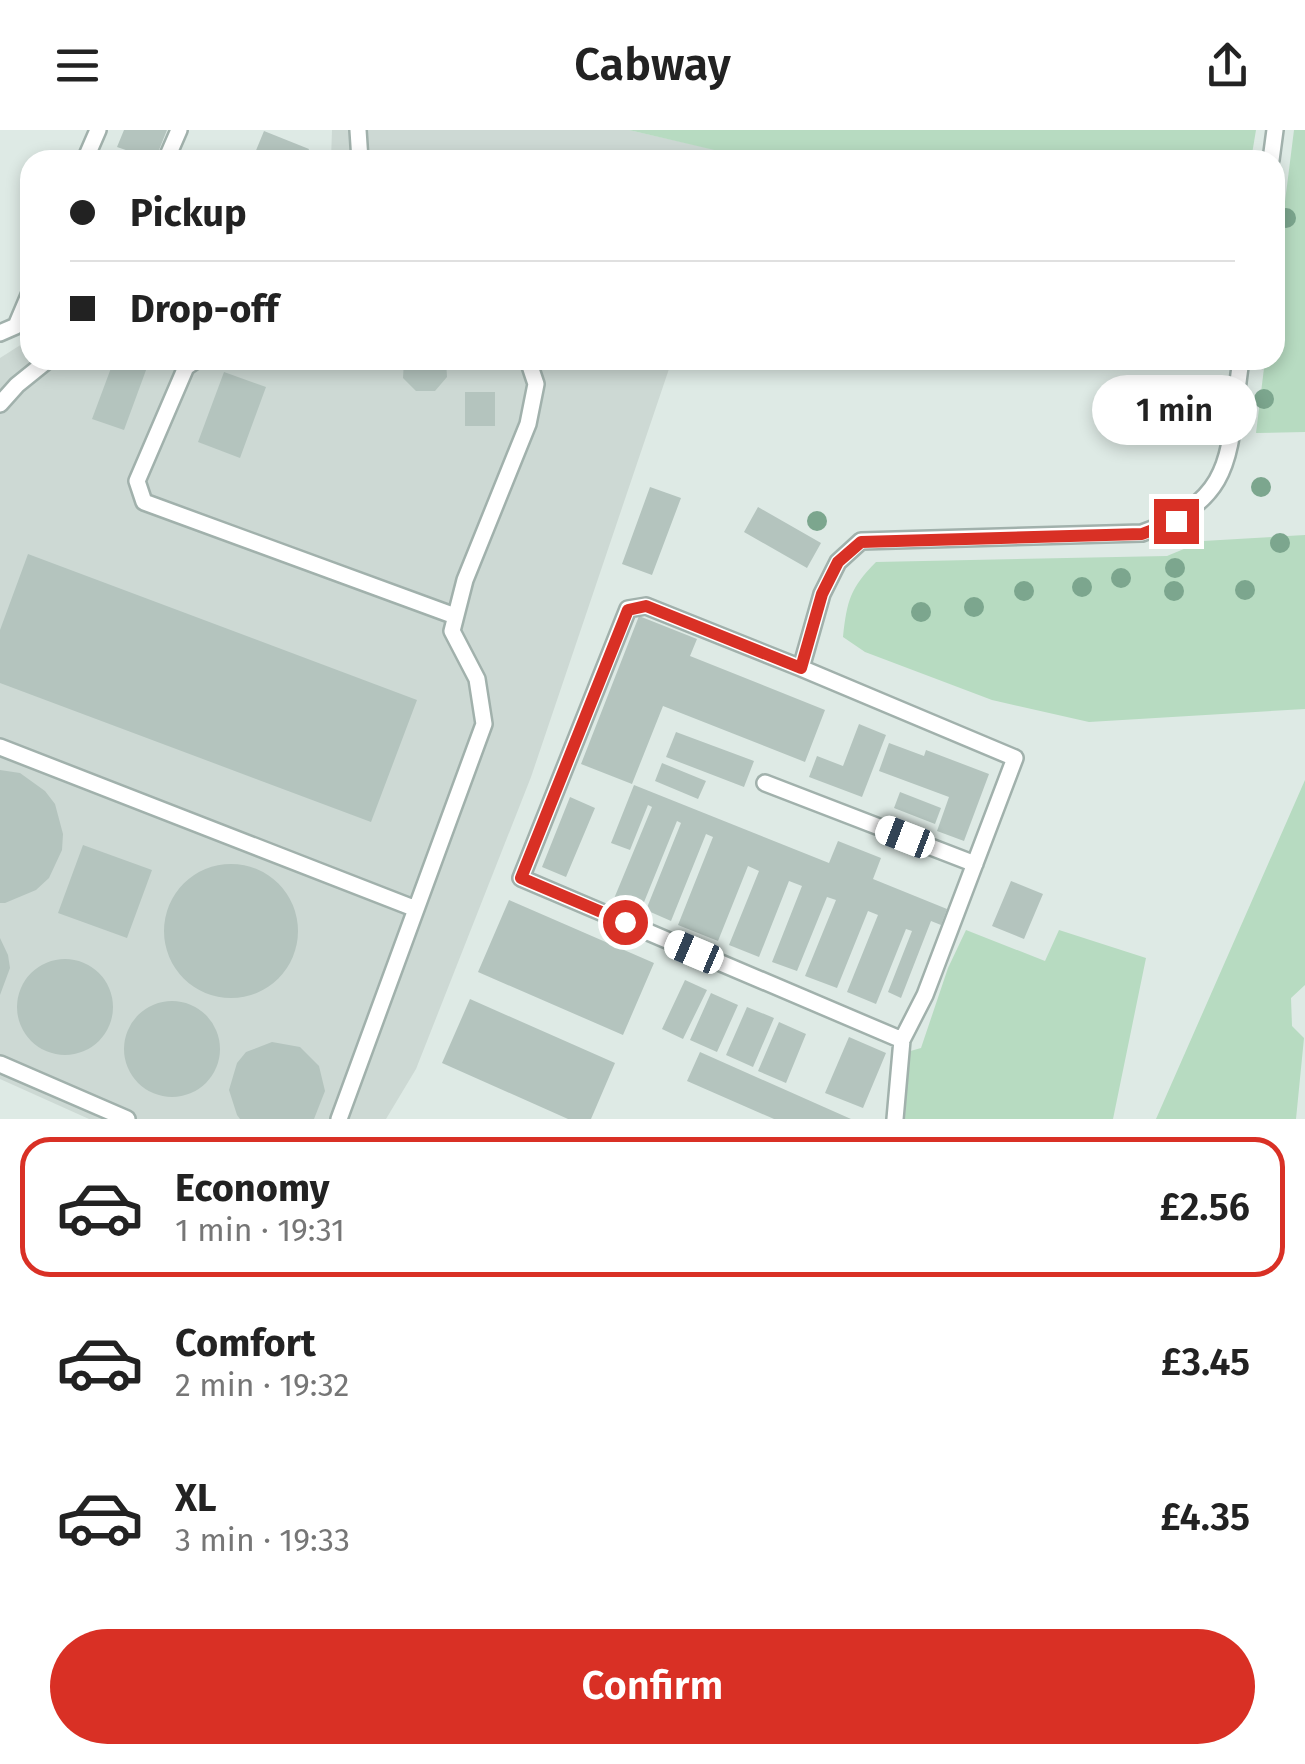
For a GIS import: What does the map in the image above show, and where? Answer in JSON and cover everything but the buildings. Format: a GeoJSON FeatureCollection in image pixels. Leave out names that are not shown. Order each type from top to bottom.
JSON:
{"type":"FeatureCollection","features":[{"type":"Feature","properties":{"kind":"lane"},"geometry":{"type":"LineString","coordinates":[[0,333],[16,326],[20,317]]}},
{"type":"Feature","properties":{"kind":"lane"},"geometry":{"type":"LineString","coordinates":[[0,404],[36,370]]}},
{"type":"Feature","properties":{"kind":"lane"},"geometry":{"type":"LineString","coordinates":[[184,370],[136,481],[144,502],[455,616]]}},
{"type":"Feature","properties":{"kind":"lane"},"geometry":{"type":"LineString","coordinates":[[339,1119],[484,724],[476,678],[452,631],[465,580],[528,424],[536,384],[531,370]]}},
{"type":"Feature","properties":{"kind":"lane"},"geometry":{"type":"LineString","coordinates":[[801,668],[822,594],[838,562],[861,542],[1142,534],[1176,521],[1206,498],[1224,470],[1239,370]]}},
{"type":"Feature","properties":{"kind":"lane"},"geometry":{"type":"LineString","coordinates":[[895,1119],[902,1040],[925,995],[1015,758],[646,606],[628,610],[521,878],[902,1040]]}},
{"type":"Feature","properties":{"kind":"lane"},"geometry":{"type":"LineString","coordinates":[[0,746],[416,910]]}},
{"type":"Feature","properties":{"kind":"lane"},"geometry":{"type":"LineString","coordinates":[[765,784],[974,864]]}},
{"type":"Feature","properties":{"kind":"lane"},"geometry":{"type":"LineString","coordinates":[[0,1064],[127,1119]]}},
{"type":"Feature","properties":{"kind":"shaded area"},"geometry":{"type":"Polygon","coordinates":[[[332,130],[629,130],[717,150],[331,150],[332,130]]]}},
{"type":"Feature","properties":{"kind":"shaded area"},"geometry":{"type":"Polygon","coordinates":[[[20,345],[20,370],[669,370],[531,777],[416,1069],[386,1119],[89,1119],[0,1079],[0,358],[20,345]]]}},
{"type":"Feature","properties":{"kind":"green space"},"geometry":{"type":"Polygon","coordinates":[[[629,130],[1256,130],[1253,150],[714,150],[629,130]]]}},
{"type":"Feature","properties":{"kind":"green space"},"geometry":{"type":"Polygon","coordinates":[[[1294,130],[1305,130],[1305,432],[1256,433],[1264,370],[1285,370],[1285,202],[1294,130]]]}},
{"type":"Feature","properties":{"kind":"green space"},"geometry":{"type":"Polygon","coordinates":[[[1305,535],[1305,709],[1089,722],[992,700],[865,652],[843,637],[851,596],[876,562],[1167,556],[1203,541],[1305,535]]]}},
{"type":"Feature","properties":{"kind":"green space"},"geometry":{"type":"Polygon","coordinates":[[[1305,780],[1305,985],[1291,998],[1292,1026],[1304,1038],[1296,1119],[1156,1119],[1305,780]]]}},
{"type":"Feature","properties":{"kind":"green space"},"geometry":{"type":"Polygon","coordinates":[[[966,930],[1045,961],[1059,930],[1146,958],[1113,1119],[905,1119],[907,1052],[921,1048],[948,968],[966,930]]]}},
{"type":"Feature","properties":{"kind":"route"},"geometry":{"type":"LineString","coordinates":[[625,922],[521,878],[628,610],[646,606],[801,668],[822,594],[838,562],[861,542],[1142,534],[1176,521]]}}]}
